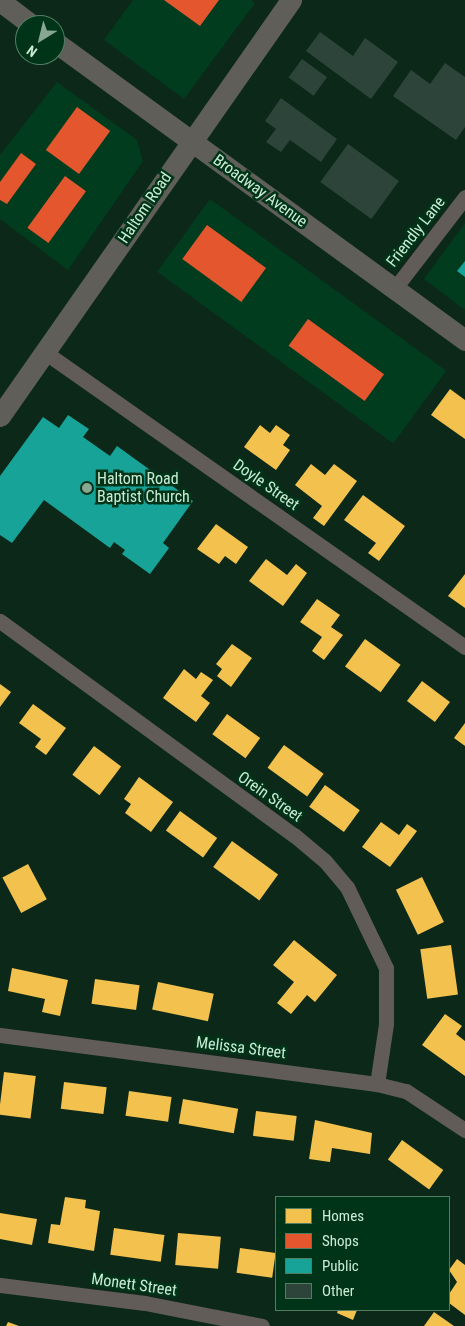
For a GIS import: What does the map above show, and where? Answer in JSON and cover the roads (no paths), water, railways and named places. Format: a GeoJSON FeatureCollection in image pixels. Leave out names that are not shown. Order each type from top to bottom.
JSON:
{"type":"FeatureCollection","features":[{"type":"Feature","properties":{"kind":"main road","name":"Haltom Road"},"geometry":{"type":"LineString","coordinates":[[0,416],[46,353],[190,141],[291,0]]}},
{"type":"Feature","properties":{"kind":"main road"},"geometry":{"type":"LineString","coordinates":[[0,1],[19,15]]}},
{"type":"Feature","properties":{"kind":"main road","name":"Broadway Avenue"},"geometry":{"type":"LineString","coordinates":[[65,49],[465,340]]}},
{"type":"Feature","properties":{"kind":"street","name":"Friendly Lane"},"geometry":{"type":"LineString","coordinates":[[395,288],[465,197]]}},
{"type":"Feature","properties":{"kind":"street","name":"Doyle Street"},"geometry":{"type":"LineString","coordinates":[[46,353],[465,647]]}},
{"type":"Feature","properties":{"kind":"street","name":"Orein Street"},"geometry":{"type":"LineString","coordinates":[[0,621],[294,835],[325,860],[347,887],[386,968],[386,1024],[377,1084]]}},
{"type":"Feature","properties":{"kind":"street","name":"Melissa Street"},"geometry":{"type":"LineString","coordinates":[[0,1035],[377,1084],[406,1091],[465,1130]]}},
{"type":"Feature","properties":{"kind":"street","name":"Monett Street"},"geometry":{"type":"LineString","coordinates":[[0,1285],[145,1303],[262,1326]]}},
{"type":"Feature","properties":{"kind":"place","name":"Haltom Road Baptist Church"},"geometry":{"type":"Point","coordinates":[87,488]}}]}
